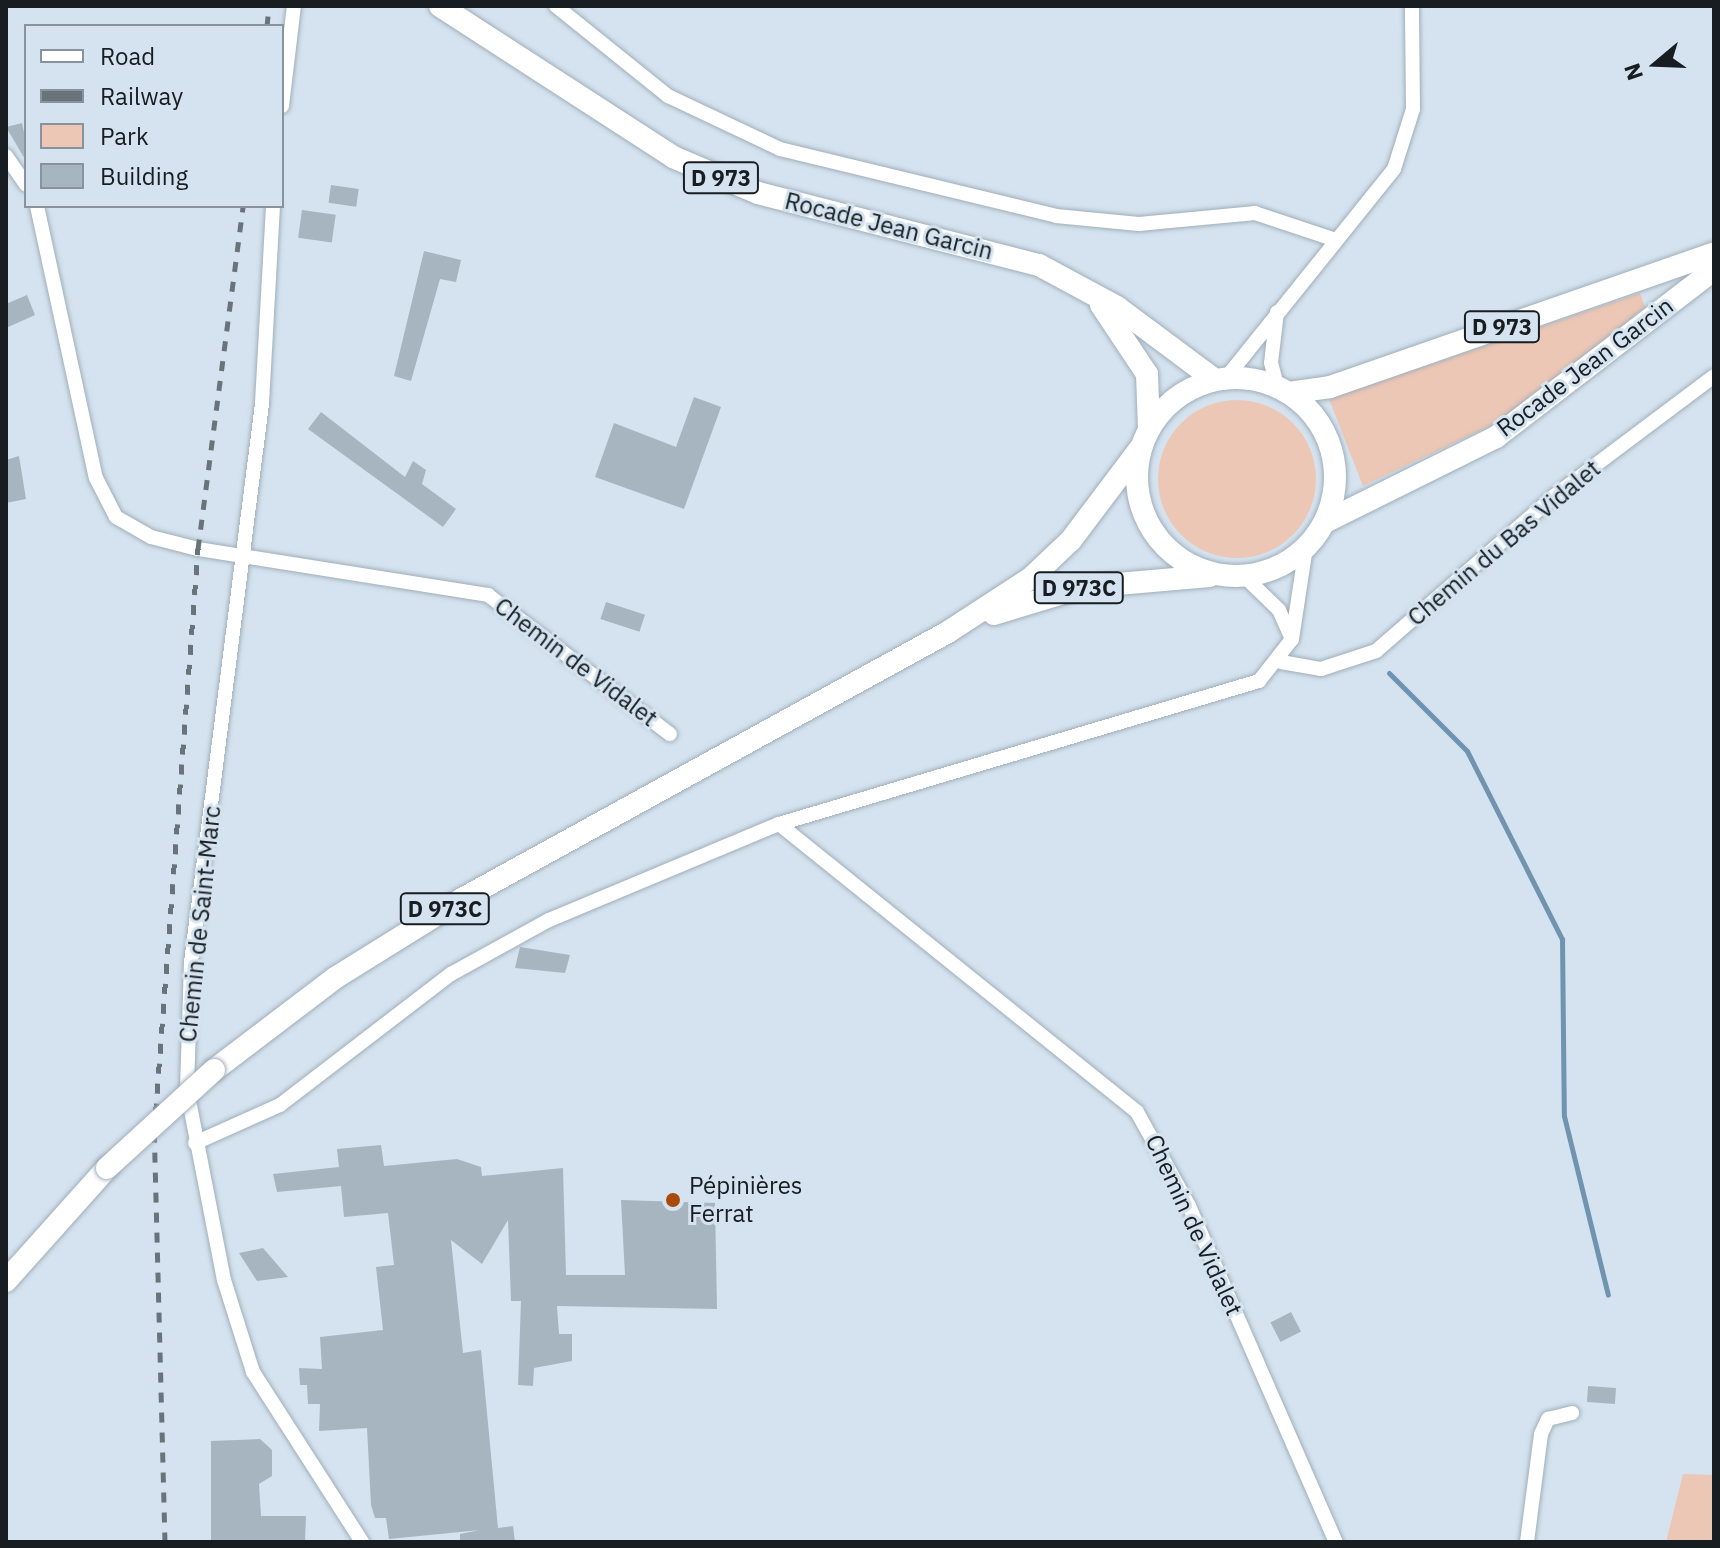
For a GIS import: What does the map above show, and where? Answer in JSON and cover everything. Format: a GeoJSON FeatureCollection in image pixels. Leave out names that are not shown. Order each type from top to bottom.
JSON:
{"type":"FeatureCollection","features":[{"type":"Feature","properties":{"kind":"main road","name":"Rocade Jean Garcin"},"geometry":{"type":"LineString","coordinates":[[440,6],[615,126],[711,174],[820,211],[1039,265],[1093,295],[1220,379]]}},
{"type":"Feature","properties":{"kind":"main road","name":"Rocade Jean Garcin"},"geometry":{"type":"LineString","coordinates":[[1283,390],[1343,383],[1714,253]]}},
{"type":"Feature","properties":{"kind":"main road","name":"Rocade Jean Garcin"},"geometry":{"type":"LineString","coordinates":[[1325,522],[1496,437],[1714,270]]}},
{"type":"Feature","properties":{"kind":"main road","name":"Rocade Jean Garcin"},"geometry":{"type":"LineString","coordinates":[[1093,295],[1147,374],[1145,438]]}},
{"type":"Feature","properties":{"kind":"main road"},"geometry":{"type":"LineString","coordinates":[[1220,379],[1283,390],[1319,424],[1335,465],[1325,522],[1306,548],[1288,563],[1245,577],[1218,575],[1161,542],[1139,492],[1145,438],[1177,397],[1220,379]]}},
{"type":"Feature","properties":{"kind":"main road","name":"D 973C"},"geometry":{"type":"LineString","coordinates":[[6,1281],[107,1168],[214,1070],[335,978],[424,923],[948,632],[1031,578],[1071,540],[1145,438]]}},
{"type":"Feature","properties":{"kind":"main road","name":"D 973C"},"geometry":{"type":"LineString","coordinates":[[948,632],[1083,587],[1218,575]]}},
{"type":"Feature","properties":{"kind":"street"},"geometry":{"type":"LineString","coordinates":[[284,89],[294,6]]}},
{"type":"Feature","properties":{"kind":"street"},"geometry":{"type":"LineString","coordinates":[[556,6],[668,96],[780,149],[1056,216],[1139,224],[1255,213],[1336,240]]}},
{"type":"Feature","properties":{"kind":"street"},"geometry":{"type":"LineString","coordinates":[[1220,379],[1394,169],[1413,109],[1412,6]]}},
{"type":"Feature","properties":{"kind":"street"},"geometry":{"type":"LineString","coordinates":[[6,156],[24,182]]}},
{"type":"Feature","properties":{"kind":"street","name":"Chemin de Vidalet"},"geometry":{"type":"LineString","coordinates":[[37,208],[109,508],[151,537],[488,595],[670,734]]}},
{"type":"Feature","properties":{"kind":"street","name":"Chemin de Saint-Marc"},"geometry":{"type":"LineString","coordinates":[[273,208],[244,555],[191,962],[187,1090],[224,1280],[253,1372],[362,1542]]}},
{"type":"Feature","properties":{"kind":"street"},"geometry":{"type":"LineString","coordinates":[[1277,310],[1271,363],[1283,390]]}},
{"type":"Feature","properties":{"kind":"street","name":"Chemin du Bas Vidalet"},"geometry":{"type":"LineString","coordinates":[[1281,662],[1321,669],[1376,651],[1553,497],[1714,376]]}},
{"type":"Feature","properties":{"kind":"street"},"geometry":{"type":"LineString","coordinates":[[195,1143],[280,1105],[490,949],[779,824],[1222,696],[1259,681],[1281,662],[1292,639],[1306,548]]}},
{"type":"Feature","properties":{"kind":"street"},"geometry":{"type":"LineString","coordinates":[[1245,577],[1279,610],[1292,639]]}},
{"type":"Feature","properties":{"kind":"street","name":"Chemin de Vidalet"},"geometry":{"type":"LineString","coordinates":[[779,824],[1137,1112],[1189,1206],[1336,1542]]}},
{"type":"Feature","properties":{"kind":"street"},"geometry":{"type":"LineString","coordinates":[[1527,1542],[1541,1434],[1548,1419],[1572,1413]]}},
{"type":"Feature","properties":{"kind":"green space"},"geometry":{"type":"Polygon","coordinates":[[[1640,293],[1645,307],[1558,380],[1496,423],[1363,486],[1329,399],[1640,293]]]}},
{"type":"Feature","properties":{"kind":"green space"},"geometry":{"type":"Polygon","coordinates":[[[1237,400],[1267,406],[1293,423],[1310,449],[1316,479],[1310,509],[1293,535],[1267,552],[1237,558],[1207,552],[1181,535],[1164,509],[1158,479],[1164,449],[1181,423],[1207,406],[1237,400]]]}},
{"type":"Feature","properties":{"kind":"green space"},"geometry":{"type":"Polygon","coordinates":[[[1683,1474],[1714,1475],[1714,1542],[1666,1542],[1683,1474]]]}},
{"type":"Feature","properties":{"kind":"building"},"geometry":{"type":"Polygon","coordinates":[[[22,123],[24,158],[6,127],[22,123]]]}},
{"type":"Feature","properties":{"kind":"building"},"geometry":{"type":"Polygon","coordinates":[[[331,185],[359,189],[356,207],[328,203],[331,185]]]}},
{"type":"Feature","properties":{"kind":"building"},"geometry":{"type":"Polygon","coordinates":[[[302,210],[336,215],[332,242],[298,238],[302,210]]]}},
{"type":"Feature","properties":{"kind":"building"},"geometry":{"type":"Polygon","coordinates":[[[424,251],[461,260],[456,282],[440,279],[411,381],[394,376],[424,251]]]}},
{"type":"Feature","properties":{"kind":"building"},"geometry":{"type":"Polygon","coordinates":[[[27,295],[35,315],[6,328],[6,304],[27,295]]]}},
{"type":"Feature","properties":{"kind":"building"},"geometry":{"type":"Polygon","coordinates":[[[694,397],[721,407],[684,509],[595,477],[614,423],[676,447],[694,397]]]}},
{"type":"Feature","properties":{"kind":"building"},"geometry":{"type":"Polygon","coordinates":[[[321,412],[405,477],[413,461],[426,470],[422,484],[456,509],[443,527],[308,429],[321,412]]]}},
{"type":"Feature","properties":{"kind":"building"},"geometry":{"type":"Polygon","coordinates":[[[19,456],[26,499],[6,503],[6,460],[19,456]]]}},
{"type":"Feature","properties":{"kind":"building"},"geometry":{"type":"Polygon","coordinates":[[[606,602],[645,615],[639,632],[600,619],[606,602]]]}},
{"type":"Feature","properties":{"kind":"building"},"geometry":{"type":"Polygon","coordinates":[[[520,947],[570,955],[565,973],[515,968],[520,947]]]}},
{"type":"Feature","properties":{"kind":"building"},"geometry":{"type":"Polygon","coordinates":[[[381,1145],[384,1166],[457,1159],[481,1167],[482,1176],[563,1168],[566,1275],[625,1275],[621,1200],[715,1203],[717,1309],[557,1306],[559,1334],[572,1334],[572,1361],[534,1368],[533,1386],[518,1385],[521,1301],[511,1301],[508,1220],[482,1264],[451,1240],[463,1353],[481,1350],[498,1528],[513,1526],[515,1542],[460,1542],[460,1534],[480,1530],[389,1539],[386,1518],[375,1518],[371,1505],[367,1428],[319,1431],[320,1404],[308,1404],[307,1385],[300,1385],[299,1368],[322,1369],[320,1337],[383,1330],[376,1267],[394,1265],[388,1213],[344,1217],[341,1186],[277,1192],[273,1174],[339,1167],[337,1149],[381,1145]]]}},
{"type":"Feature","properties":{"kind":"building"},"geometry":{"type":"Polygon","coordinates":[[[263,1248],[288,1277],[257,1281],[239,1253],[263,1248]]]}},
{"type":"Feature","properties":{"kind":"building"},"geometry":{"type":"Polygon","coordinates":[[[1291,1312],[1301,1332],[1280,1342],[1271,1322],[1291,1312]]]}},
{"type":"Feature","properties":{"kind":"building"},"geometry":{"type":"Polygon","coordinates":[[[1588,1386],[1616,1388],[1615,1404],[1587,1402],[1588,1386]]]}},
{"type":"Feature","properties":{"kind":"building"},"geometry":{"type":"Polygon","coordinates":[[[260,1439],[272,1450],[272,1476],[259,1484],[261,1516],[306,1516],[305,1542],[211,1542],[211,1441],[260,1439]]]}},
{"type":"Feature","properties":{"kind":"waterway"},"geometry":{"type":"LineString","coordinates":[[1389,673],[1467,751],[1562,939],[1564,1116],[1608,1295]]}},
{"type":"Feature","properties":{"kind":"railway"},"geometry":{"type":"LineString","coordinates":[[267,24],[269,6]]}},
{"type":"Feature","properties":{"kind":"railway"},"geometry":{"type":"LineString","coordinates":[[165,1542],[154,1133],[198,549],[243,208]]}},
{"type":"Feature","properties":{"kind":"place","name":"Pépinières Ferrat"},"geometry":{"type":"Point","coordinates":[673,1200]}}]}
